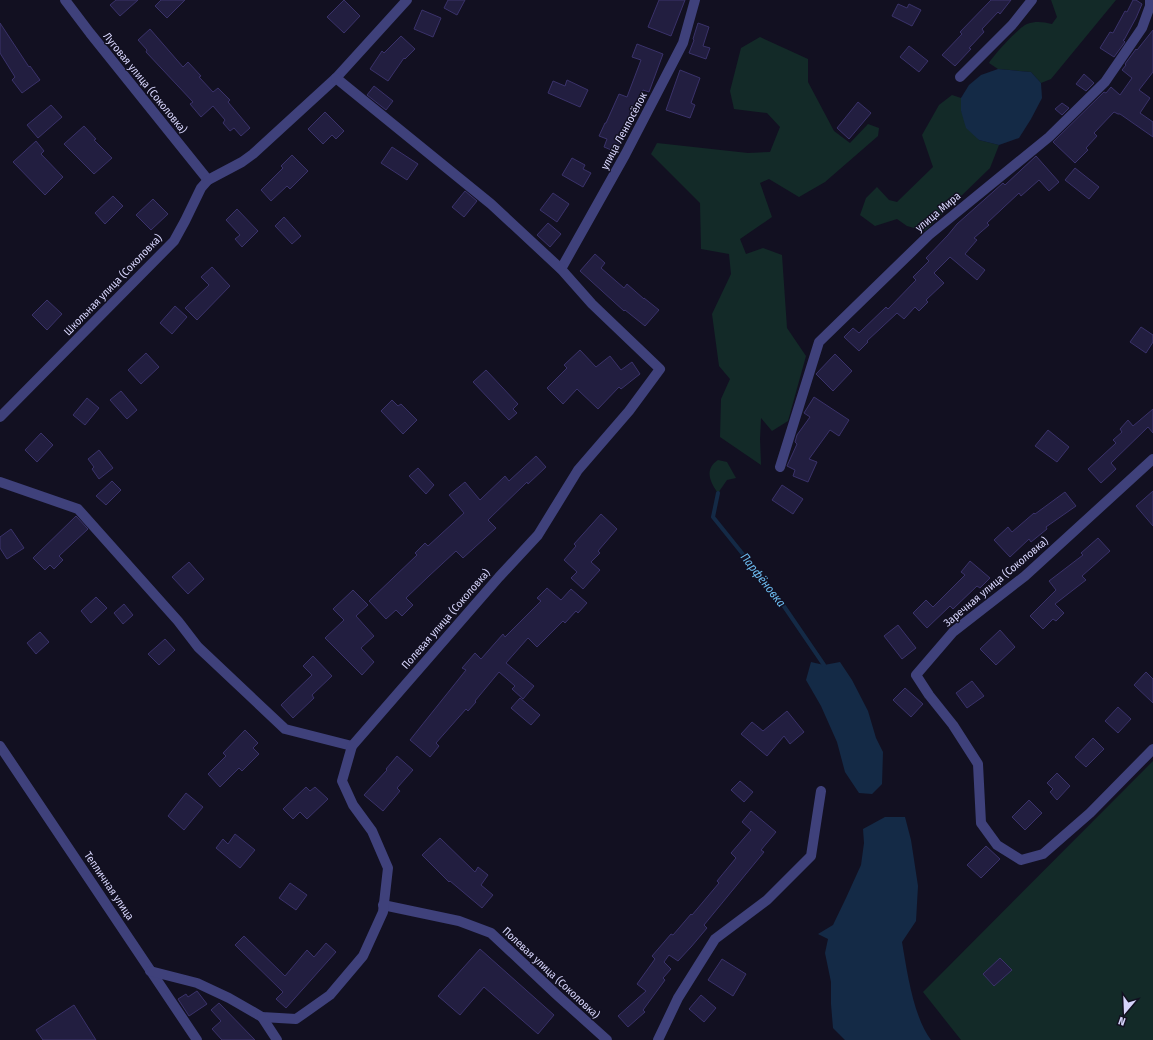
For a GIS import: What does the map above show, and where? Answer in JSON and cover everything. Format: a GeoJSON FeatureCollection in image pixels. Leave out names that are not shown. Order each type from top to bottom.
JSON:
{"type":"FeatureCollection","features":[{"type":"Feature","properties":{"kind":"street","name":"Луговая улица (Соколовка)"},"geometry":{"type":"LineString","coordinates":[[65,0],[90,34],[208,180]]}},
{"type":"Feature","properties":{"kind":"street","name":"Школьная улица (Соколовка)"},"geometry":{"type":"LineString","coordinates":[[0,418],[174,240],[201,188],[208,180],[242,162],[253,154],[336,78],[407,0]]}},
{"type":"Feature","properties":{"kind":"street","name":"улица Ленпосёлок"},"geometry":{"type":"LineString","coordinates":[[561,269],[625,155],[683,43],[696,0]]}},
{"type":"Feature","properties":{"kind":"street"},"geometry":{"type":"LineString","coordinates":[[960,77],[1012,25],[1032,0]]}},
{"type":"Feature","properties":{"kind":"street","name":"улица Мира"},"geometry":{"type":"LineString","coordinates":[[780,467],[819,342],[929,235],[1049,137],[1105,82],[1142,28],[1150,6],[1150,0]]}},
{"type":"Feature","properties":{"kind":"street"},"geometry":{"type":"LineString","coordinates":[[336,78],[491,204],[561,269]]}},
{"type":"Feature","properties":{"kind":"street","name":"Полевая улица (Соколовка)"},"geometry":{"type":"LineString","coordinates":[[150,970],[196,983],[229,998],[262,1018],[296,1019],[330,995],[363,956],[383,912],[388,868],[372,831],[353,805],[342,781],[352,746],[493,583],[538,535],[578,470],[630,411],[660,369],[592,304],[561,269]]}},
{"type":"Feature","properties":{"kind":"street","name":"Заречная улица (Соколовка)"},"geometry":{"type":"LineString","coordinates":[[1153,459],[1025,576],[953,632],[916,675],[929,695],[953,725],[978,764],[981,822],[997,844],[1021,860],[1043,854],[1090,814],[1153,749]]}},
{"type":"Feature","properties":{"kind":"street"},"geometry":{"type":"LineString","coordinates":[[0,482],[78,509],[178,620],[198,646],[285,729],[352,746]]}},
{"type":"Feature","properties":{"kind":"street","name":"Тепличная улица"},"geometry":{"type":"LineString","coordinates":[[0,746],[197,1040]]}},
{"type":"Feature","properties":{"kind":"street"},"geometry":{"type":"LineString","coordinates":[[658,1040],[678,998],[715,939],[767,900],[811,856],[821,791]]}},
{"type":"Feature","properties":{"kind":"street","name":"Полевая улица (Соколовка)"},"geometry":{"type":"LineString","coordinates":[[383,905],[459,921],[491,933],[556,995],[607,1040]]}},
{"type":"Feature","properties":{"kind":"street"},"geometry":{"type":"LineString","coordinates":[[262,1018],[276,1040]]}},
{"type":"Feature","properties":{"kind":"green space"},"geometry":{"type":"Polygon","coordinates":[[[1051,0],[1116,0],[1051,79],[1041,83],[1031,72],[998,69],[989,63],[1023,26],[1036,22],[1052,24],[1057,17],[1051,0]]]}},
{"type":"Feature","properties":{"kind":"green space"},"geometry":{"type":"Polygon","coordinates":[[[760,37],[808,59],[808,82],[834,131],[850,143],[868,124],[879,128],[878,136],[825,182],[799,197],[769,179],[760,183],[772,217],[740,239],[746,254],[763,248],[782,255],[787,328],[806,356],[788,421],[772,431],[761,418],[761,465],[720,437],[721,399],[730,379],[719,366],[712,314],[731,274],[729,254],[701,249],[700,203],[651,154],[657,143],[748,153],[770,152],[780,127],[767,113],[734,109],[730,91],[741,48],[760,37]]]}},
{"type":"Feature","properties":{"kind":"green space"},"geometry":{"type":"Polygon","coordinates":[[[952,95],[961,98],[961,111],[979,140],[999,145],[990,168],[925,231],[907,226],[897,219],[875,226],[860,215],[866,198],[877,187],[889,200],[897,202],[933,167],[922,135],[939,105],[952,95]]]}},
{"type":"Feature","properties":{"kind":"green space"},"geometry":{"type":"Polygon","coordinates":[[[718,460],[727,462],[736,478],[727,480],[718,493],[711,480],[710,471],[711,467],[718,460]]]}},
{"type":"Feature","properties":{"kind":"green space"},"geometry":{"type":"Polygon","coordinates":[[[1153,761],[1153,1040],[961,1040],[923,992],[1153,761]]]}},
{"type":"Feature","properties":{"kind":"water"},"geometry":{"type":"Polygon","coordinates":[[[998,69],[1031,72],[1041,83],[1042,98],[1019,138],[999,145],[979,140],[966,128],[961,111],[961,98],[969,85],[981,75],[998,69]]]}},
{"type":"Feature","properties":{"kind":"water"},"geometry":{"type":"Polygon","coordinates":[[[811,662],[824,665],[840,662],[852,680],[868,711],[876,738],[883,752],[882,784],[872,794],[859,793],[845,772],[837,742],[821,706],[806,680],[811,662]]]}},
{"type":"Feature","properties":{"kind":"water"},"geometry":{"type":"Polygon","coordinates":[[[885,817],[905,817],[911,840],[918,886],[916,921],[902,942],[915,1006],[931,1040],[845,1040],[833,1028],[831,982],[825,953],[828,939],[818,934],[833,925],[861,865],[864,843],[863,829],[885,817]]]}},
{"type":"Feature","properties":{"kind":"building"},"geometry":{"type":"Polygon","coordinates":[[[116,0],[138,0],[120,16],[110,5],[116,0]]]}},
{"type":"Feature","properties":{"kind":"building"},"geometry":{"type":"Polygon","coordinates":[[[161,0],[185,0],[167,18],[155,6],[161,0]]]}},
{"type":"Feature","properties":{"kind":"building"},"geometry":{"type":"Polygon","coordinates":[[[344,0],[360,16],[344,33],[327,17],[344,0]]]}},
{"type":"Feature","properties":{"kind":"building"},"geometry":{"type":"Polygon","coordinates":[[[448,0],[465,0],[457,15],[444,8],[448,0]]]}},
{"type":"Feature","properties":{"kind":"building"},"geometry":{"type":"Polygon","coordinates":[[[659,0],[685,0],[671,36],[648,27],[659,0]]]}},
{"type":"Feature","properties":{"kind":"building"},"geometry":{"type":"Polygon","coordinates":[[[991,0],[1011,0],[1000,14],[998,12],[982,29],[984,32],[955,66],[942,55],[962,34],[960,32],[991,0]]]}},
{"type":"Feature","properties":{"kind":"building"},"geometry":{"type":"Polygon","coordinates":[[[1133,0],[1136,0],[1142,4],[1136,18],[1123,40],[1125,42],[1114,57],[1100,48],[1110,32],[1113,33],[1133,0]]]}},
{"type":"Feature","properties":{"kind":"building"},"geometry":{"type":"Polygon","coordinates":[[[898,4],[907,8],[909,4],[921,10],[912,26],[892,16],[898,4]]]}},
{"type":"Feature","properties":{"kind":"building"},"geometry":{"type":"Polygon","coordinates":[[[422,10],[441,18],[433,37],[414,29],[422,10]]]}},
{"type":"Feature","properties":{"kind":"building"},"geometry":{"type":"Polygon","coordinates":[[[0,23],[29,67],[30,66],[40,80],[22,93],[12,80],[15,77],[0,53],[0,23]]]}},
{"type":"Feature","properties":{"kind":"building"},"geometry":{"type":"Polygon","coordinates":[[[698,23],[709,27],[703,46],[710,48],[706,59],[689,53],[698,23]]]}},
{"type":"Feature","properties":{"kind":"building"},"geometry":{"type":"Polygon","coordinates":[[[150,29],[183,67],[188,62],[213,92],[218,88],[230,100],[228,102],[250,128],[241,136],[234,128],[230,131],[223,123],[225,120],[213,106],[201,117],[190,104],[193,102],[146,52],[147,50],[138,40],[150,29]]]}},
{"type":"Feature","properties":{"kind":"building"},"geometry":{"type":"Polygon","coordinates":[[[1153,30],[1153,72],[1139,90],[1150,98],[1140,113],[1153,122],[1153,137],[1120,114],[1114,112],[1094,133],[1097,136],[1086,148],[1088,150],[1075,163],[1053,142],[1111,87],[1120,95],[1132,78],[1122,70],[1126,65],[1125,64],[1153,30]]]}},
{"type":"Feature","properties":{"kind":"building"},"geometry":{"type":"Polygon","coordinates":[[[401,36],[415,49],[405,59],[404,58],[388,81],[370,69],[382,51],[384,53],[401,36]]]}},
{"type":"Feature","properties":{"kind":"building"},"geometry":{"type":"Polygon","coordinates":[[[637,44],[663,54],[649,92],[643,90],[616,152],[604,147],[607,139],[599,136],[619,94],[627,97],[641,60],[632,57],[637,44]]]}},
{"type":"Feature","properties":{"kind":"building"},"geometry":{"type":"Polygon","coordinates":[[[909,46],[928,61],[919,72],[900,57],[909,46]]]}},
{"type":"Feature","properties":{"kind":"building"},"geometry":{"type":"Polygon","coordinates":[[[680,70],[700,78],[691,103],[695,105],[690,118],[666,110],[680,70]]]}},
{"type":"Feature","properties":{"kind":"building"},"geometry":{"type":"Polygon","coordinates":[[[1084,74],[1094,83],[1086,91],[1076,84],[1084,74]]]}},
{"type":"Feature","properties":{"kind":"building"},"geometry":{"type":"Polygon","coordinates":[[[567,80],[588,90],[580,107],[548,93],[553,81],[565,86],[567,80]]]}},
{"type":"Feature","properties":{"kind":"building"},"geometry":{"type":"Polygon","coordinates":[[[374,86],[393,101],[386,110],[367,95],[374,86]]]}},
{"type":"Feature","properties":{"kind":"building"},"geometry":{"type":"Polygon","coordinates":[[[858,102],[871,113],[849,139],[837,128],[858,102]]]}},
{"type":"Feature","properties":{"kind":"building"},"geometry":{"type":"Polygon","coordinates":[[[1062,103],[1069,108],[1062,115],[1055,109],[1062,103]]]}},
{"type":"Feature","properties":{"kind":"building"},"geometry":{"type":"Polygon","coordinates":[[[51,105],[62,117],[38,138],[27,125],[51,105]]]}},
{"type":"Feature","properties":{"kind":"building"},"geometry":{"type":"Polygon","coordinates":[[[325,112],[344,131],[336,139],[332,135],[323,144],[308,129],[325,112]]]}},
{"type":"Feature","properties":{"kind":"building"},"geometry":{"type":"Polygon","coordinates":[[[84,126],[96,139],[94,140],[112,158],[94,174],[64,144],[84,126]]]}},
{"type":"Feature","properties":{"kind":"building"},"geometry":{"type":"Polygon","coordinates":[[[36,141],[44,151],[41,154],[63,177],[45,195],[13,162],[36,141]]]}},
{"type":"Feature","properties":{"kind":"building"},"geometry":{"type":"Polygon","coordinates":[[[392,147],[418,164],[407,180],[381,163],[392,147]]]}},
{"type":"Feature","properties":{"kind":"building"},"geometry":{"type":"Polygon","coordinates":[[[292,155],[308,171],[290,189],[287,186],[271,201],[261,190],[283,168],[281,166],[292,155]]]}},
{"type":"Feature","properties":{"kind":"building"},"geometry":{"type":"Polygon","coordinates":[[[1036,156],[1059,182],[1049,191],[1039,180],[1021,196],[1019,193],[987,223],[989,225],[974,238],[977,240],[965,254],[985,270],[977,280],[950,257],[934,273],[944,283],[926,300],[928,302],[919,311],[915,307],[904,319],[897,313],[867,341],[868,342],[859,351],[844,337],[853,328],[859,333],[886,307],[888,309],[916,280],[913,277],[929,261],[926,258],[957,224],[1003,183],[1005,185],[1036,156]]]}},
{"type":"Feature","properties":{"kind":"building"},"geometry":{"type":"Polygon","coordinates":[[[572,158],[585,165],[583,169],[591,173],[583,187],[562,175],[572,158]]]}},
{"type":"Feature","properties":{"kind":"building"},"geometry":{"type":"Polygon","coordinates":[[[1075,168],[1099,187],[1089,199],[1065,180],[1075,168]]]}},
{"type":"Feature","properties":{"kind":"building"},"geometry":{"type":"Polygon","coordinates":[[[465,191],[477,201],[464,217],[452,207],[465,191]]]}},
{"type":"Feature","properties":{"kind":"building"},"geometry":{"type":"Polygon","coordinates":[[[553,193],[569,204],[557,222],[540,210],[553,193]]]}},
{"type":"Feature","properties":{"kind":"building"},"geometry":{"type":"Polygon","coordinates":[[[113,196],[123,206],[105,224],[95,213],[113,196]]]}},
{"type":"Feature","properties":{"kind":"building"},"geometry":{"type":"Polygon","coordinates":[[[153,199],[168,214],[151,230],[136,215],[153,199]]]}},
{"type":"Feature","properties":{"kind":"building"},"geometry":{"type":"Polygon","coordinates":[[[237,209],[258,231],[242,247],[235,239],[240,235],[226,220],[237,209]]]}},
{"type":"Feature","properties":{"kind":"building"},"geometry":{"type":"Polygon","coordinates":[[[284,217],[301,236],[292,244],[275,226],[284,217]]]}},
{"type":"Feature","properties":{"kind":"building"},"geometry":{"type":"Polygon","coordinates":[[[548,223],[561,234],[550,247],[537,235],[548,223]]]}},
{"type":"Feature","properties":{"kind":"building"},"geometry":{"type":"Polygon","coordinates":[[[595,254],[605,263],[601,268],[624,288],[627,284],[659,310],[645,326],[625,310],[624,311],[580,271],[595,254]]]}},
{"type":"Feature","properties":{"kind":"building"},"geometry":{"type":"Polygon","coordinates":[[[212,267],[230,286],[197,320],[185,308],[209,285],[201,277],[212,267]]]}},
{"type":"Feature","properties":{"kind":"building"},"geometry":{"type":"Polygon","coordinates":[[[47,300],[62,314],[47,330],[32,315],[47,300]]]}},
{"type":"Feature","properties":{"kind":"building"},"geometry":{"type":"Polygon","coordinates":[[[175,306],[187,317],[172,334],[160,323],[175,306]]]}},
{"type":"Feature","properties":{"kind":"building"},"geometry":{"type":"Polygon","coordinates":[[[1141,327],[1153,335],[1153,342],[1146,353],[1130,342],[1141,327]]]}},
{"type":"Feature","properties":{"kind":"building"},"geometry":{"type":"Polygon","coordinates":[[[580,350],[596,367],[610,356],[621,370],[632,362],[640,374],[621,389],[619,387],[598,409],[577,389],[563,404],[547,388],[567,368],[564,365],[580,350]]]}},
{"type":"Feature","properties":{"kind":"building"},"geometry":{"type":"Polygon","coordinates":[[[146,353],[159,367],[141,384],[128,370],[146,353]]]}},
{"type":"Feature","properties":{"kind":"building"},"geometry":{"type":"Polygon","coordinates":[[[835,354],[852,371],[833,391],[816,374],[835,354]]]}},
{"type":"Feature","properties":{"kind":"building"},"geometry":{"type":"Polygon","coordinates":[[[486,370],[518,404],[513,409],[517,413],[509,420],[473,382],[486,370]]]}},
{"type":"Feature","properties":{"kind":"building"},"geometry":{"type":"Polygon","coordinates":[[[121,391],[137,410],[127,419],[110,400],[121,391]]]}},
{"type":"Feature","properties":{"kind":"building"},"geometry":{"type":"Polygon","coordinates":[[[814,397],[849,420],[839,436],[830,430],[809,459],[817,462],[808,482],[793,476],[795,470],[787,466],[797,444],[795,442],[797,435],[810,417],[804,413],[814,397]]]}},
{"type":"Feature","properties":{"kind":"building"},"geometry":{"type":"Polygon","coordinates":[[[87,398],[99,408],[85,425],[73,415],[87,398]]]}},
{"type":"Feature","properties":{"kind":"building"},"geometry":{"type":"Polygon","coordinates":[[[392,400],[398,406],[401,404],[417,420],[403,434],[381,411],[392,400]]]}},
{"type":"Feature","properties":{"kind":"building"},"geometry":{"type":"Polygon","coordinates":[[[1153,409],[1153,433],[1148,427],[1111,463],[1116,469],[1101,483],[1088,469],[1116,443],[1113,440],[1122,432],[1120,429],[1128,420],[1133,426],[1153,409]]]}},
{"type":"Feature","properties":{"kind":"building"},"geometry":{"type":"Polygon","coordinates":[[[1048,430],[1069,447],[1057,462],[1035,446],[1048,430]]]}},
{"type":"Feature","properties":{"kind":"building"},"geometry":{"type":"Polygon","coordinates":[[[41,433],[53,445],[37,462],[25,450],[41,433]]]}},
{"type":"Feature","properties":{"kind":"building"},"geometry":{"type":"Polygon","coordinates":[[[99,450],[113,468],[99,479],[92,469],[94,467],[88,459],[99,450]]]}},
{"type":"Feature","properties":{"kind":"building"},"geometry":{"type":"Polygon","coordinates":[[[536,456],[546,467],[528,484],[527,482],[488,520],[496,528],[463,558],[456,551],[429,576],[406,598],[413,605],[402,616],[396,610],[386,619],[369,601],[417,555],[415,553],[425,543],[428,546],[464,513],[449,495],[465,482],[480,500],[505,476],[509,481],[536,456]]]}},
{"type":"Feature","properties":{"kind":"building"},"geometry":{"type":"Polygon","coordinates":[[[418,468],[434,485],[426,494],[409,476],[418,468]]]}},
{"type":"Feature","properties":{"kind":"building"},"geometry":{"type":"Polygon","coordinates":[[[112,481],[121,490],[106,505],[96,496],[112,481]]]}},
{"type":"Feature","properties":{"kind":"building"},"geometry":{"type":"Polygon","coordinates":[[[782,485],[803,499],[793,514],[772,500],[782,485]]]}},
{"type":"Feature","properties":{"kind":"building"},"geometry":{"type":"Polygon","coordinates":[[[1153,491],[1153,526],[1136,506],[1153,491]]]}},
{"type":"Feature","properties":{"kind":"building"},"geometry":{"type":"Polygon","coordinates":[[[1065,492],[1076,506],[1046,527],[1047,529],[1031,542],[1029,539],[1010,557],[994,540],[1008,527],[1012,532],[1034,513],[1035,514],[1065,492]]]}},
{"type":"Feature","properties":{"kind":"building"},"geometry":{"type":"Polygon","coordinates":[[[601,514],[617,529],[598,551],[600,553],[591,562],[600,570],[583,589],[571,578],[577,572],[564,560],[576,546],[574,544],[601,514]]]}},
{"type":"Feature","properties":{"kind":"building"},"geometry":{"type":"Polygon","coordinates":[[[76,516],[88,529],[59,556],[63,560],[54,569],[50,565],[45,570],[33,558],[76,516]]]}},
{"type":"Feature","properties":{"kind":"building"},"geometry":{"type":"Polygon","coordinates":[[[11,529],[24,548],[7,559],[0,548],[0,537],[11,529]]]}},
{"type":"Feature","properties":{"kind":"building"},"geometry":{"type":"Polygon","coordinates":[[[1098,538],[1110,551],[1082,576],[1086,580],[1055,604],[1064,613],[1056,621],[1053,619],[1043,629],[1030,616],[1056,590],[1049,581],[1083,555],[1081,553],[1098,538]]]}},
{"type":"Feature","properties":{"kind":"building"},"geometry":{"type":"Polygon","coordinates":[[[970,561],[990,578],[980,588],[977,586],[953,609],[950,606],[927,628],[913,613],[926,600],[933,607],[965,575],[961,572],[970,561]]]}},
{"type":"Feature","properties":{"kind":"building"},"geometry":{"type":"Polygon","coordinates":[[[189,562],[204,579],[188,594],[172,577],[189,562]]]}},
{"type":"Feature","properties":{"kind":"building"},"geometry":{"type":"Polygon","coordinates":[[[547,588],[561,600],[571,589],[587,603],[578,613],[576,611],[565,623],[563,621],[537,647],[528,638],[506,663],[534,686],[523,699],[512,689],[515,686],[499,672],[475,701],[476,702],[468,711],[466,709],[436,743],[439,746],[430,757],[410,740],[466,670],[462,668],[475,653],[481,659],[503,634],[505,637],[541,601],[537,598],[547,588]]]}},
{"type":"Feature","properties":{"kind":"building"},"geometry":{"type":"Polygon","coordinates":[[[353,590],[368,605],[356,616],[374,636],[361,648],[374,662],[362,675],[325,638],[344,620],[333,609],[353,590]]]}},
{"type":"Feature","properties":{"kind":"building"},"geometry":{"type":"Polygon","coordinates":[[[96,597],[107,608],[91,623],[81,611],[96,597]]]}},
{"type":"Feature","properties":{"kind":"building"},"geometry":{"type":"Polygon","coordinates":[[[124,604],[133,615],[123,624],[114,613],[124,604]]]}},
{"type":"Feature","properties":{"kind":"building"},"geometry":{"type":"Polygon","coordinates":[[[898,625],[916,648],[902,659],[884,636],[898,625]]]}},
{"type":"Feature","properties":{"kind":"building"},"geometry":{"type":"Polygon","coordinates":[[[1000,630],[1015,647],[996,665],[980,649],[1000,630]]]}},
{"type":"Feature","properties":{"kind":"building"},"geometry":{"type":"Polygon","coordinates":[[[40,632],[49,642],[36,654],[27,643],[40,632]]]}},
{"type":"Feature","properties":{"kind":"building"},"geometry":{"type":"Polygon","coordinates":[[[165,639],[175,650],[159,665],[148,654],[165,639]]]}},
{"type":"Feature","properties":{"kind":"building"},"geometry":{"type":"Polygon","coordinates":[[[313,656],[332,676],[312,695],[314,698],[293,718],[281,705],[312,675],[303,666],[313,656]]]}},
{"type":"Feature","properties":{"kind":"building"},"geometry":{"type":"Polygon","coordinates":[[[1146,672],[1153,679],[1153,703],[1134,685],[1146,672]]]}},
{"type":"Feature","properties":{"kind":"building"},"geometry":{"type":"Polygon","coordinates":[[[972,681],[984,696],[967,708],[956,693],[972,681]]]}},
{"type":"Feature","properties":{"kind":"building"},"geometry":{"type":"Polygon","coordinates":[[[905,688],[923,704],[911,717],[893,700],[905,688]]]}},
{"type":"Feature","properties":{"kind":"building"},"geometry":{"type":"Polygon","coordinates":[[[520,698],[540,715],[531,725],[511,708],[520,698]]]}},
{"type":"Feature","properties":{"kind":"building"},"geometry":{"type":"Polygon","coordinates":[[[1118,707],[1131,719],[1118,733],[1105,721],[1118,707]]]}},
{"type":"Feature","properties":{"kind":"building"},"geometry":{"type":"Polygon","coordinates":[[[787,711],[804,732],[790,744],[784,736],[767,756],[741,734],[752,722],[763,731],[787,711]]]}},
{"type":"Feature","properties":{"kind":"building"},"geometry":{"type":"Polygon","coordinates":[[[245,730],[258,743],[253,748],[259,754],[242,771],[239,768],[220,787],[208,774],[226,756],[223,753],[245,730]]]}},
{"type":"Feature","properties":{"kind":"building"},"geometry":{"type":"Polygon","coordinates":[[[1093,738],[1104,749],[1086,767],[1075,757],[1093,738]]]}},
{"type":"Feature","properties":{"kind":"building"},"geometry":{"type":"Polygon","coordinates":[[[397,756],[413,770],[397,788],[400,791],[383,811],[364,795],[387,770],[386,769],[397,756]]]}},
{"type":"Feature","properties":{"kind":"building"},"geometry":{"type":"Polygon","coordinates":[[[1057,773],[1070,786],[1057,800],[1050,792],[1053,789],[1047,783],[1057,773]]]}},
{"type":"Feature","properties":{"kind":"building"},"geometry":{"type":"Polygon","coordinates":[[[740,781],[753,792],[744,802],[731,790],[740,781]]]}},
{"type":"Feature","properties":{"kind":"building"},"geometry":{"type":"Polygon","coordinates":[[[306,787],[310,791],[315,787],[328,799],[307,819],[300,812],[293,819],[283,809],[306,787]]]}},
{"type":"Feature","properties":{"kind":"building"},"geometry":{"type":"Polygon","coordinates":[[[186,793],[203,807],[184,830],[168,816],[186,793]]]}},
{"type":"Feature","properties":{"kind":"building"},"geometry":{"type":"Polygon","coordinates":[[[1029,800],[1042,813],[1025,830],[1012,817],[1029,800]]]}},
{"type":"Feature","properties":{"kind":"building"},"geometry":{"type":"Polygon","coordinates":[[[751,811],[776,832],[761,850],[764,852],[704,925],[707,928],[691,947],[678,961],[669,955],[664,962],[671,969],[663,978],[665,980],[643,1010],[645,1012],[628,1027],[618,1016],[646,991],[637,984],[655,959],[652,956],[671,934],[673,935],[691,914],[692,915],[719,883],[717,881],[736,858],[731,853],[751,830],[742,822],[751,811]]]}},
{"type":"Feature","properties":{"kind":"building"},"geometry":{"type":"Polygon","coordinates":[[[235,834],[255,850],[240,868],[216,848],[223,839],[228,844],[235,834]]]}},
{"type":"Feature","properties":{"kind":"building"},"geometry":{"type":"Polygon","coordinates":[[[440,838],[475,872],[478,867],[488,875],[481,885],[493,895],[482,908],[450,881],[449,882],[422,855],[440,838]]]}},
{"type":"Feature","properties":{"kind":"building"},"geometry":{"type":"Polygon","coordinates":[[[986,846],[1000,859],[981,878],[967,865],[986,846]]]}},
{"type":"Feature","properties":{"kind":"building"},"geometry":{"type":"Polygon","coordinates":[[[290,883],[307,895],[296,910],[279,898],[290,883]]]}},
{"type":"Feature","properties":{"kind":"building"},"geometry":{"type":"Polygon","coordinates":[[[244,936],[285,976],[307,950],[314,957],[326,943],[336,952],[286,1008],[276,999],[283,992],[235,945],[244,936]]]}},
{"type":"Feature","properties":{"kind":"building"},"geometry":{"type":"Polygon","coordinates":[[[480,949],[554,1015],[538,1034],[484,987],[460,1015],[438,996],[480,949]]]}},
{"type":"Feature","properties":{"kind":"building"},"geometry":{"type":"Polygon","coordinates":[[[1000,958],[1012,970],[994,986],[983,974],[1000,958]]]}},
{"type":"Feature","properties":{"kind":"building"},"geometry":{"type":"Polygon","coordinates":[[[722,959],[746,974],[733,996],[708,980],[722,959]]]}},
{"type":"Feature","properties":{"kind":"building"},"geometry":{"type":"Polygon","coordinates":[[[197,991],[207,1004],[189,1016],[178,999],[186,994],[188,997],[197,991]]]}},
{"type":"Feature","properties":{"kind":"building"},"geometry":{"type":"Polygon","coordinates":[[[701,995],[716,1008],[704,1022],[689,1009],[701,995]]]}},
{"type":"Feature","properties":{"kind":"building"},"geometry":{"type":"Polygon","coordinates":[[[219,1003],[255,1040],[222,1040],[212,1029],[221,1021],[211,1010],[219,1003]]]}},
{"type":"Feature","properties":{"kind":"building"},"geometry":{"type":"Polygon","coordinates":[[[74,1005],[96,1040],[43,1040],[36,1030],[74,1005]]]}},
{"type":"Feature","properties":{"kind":"waterway","name":"Парфёновка"},"geometry":{"type":"LineString","coordinates":[[718,493],[713,517],[779,599],[824,665]]}}]}
